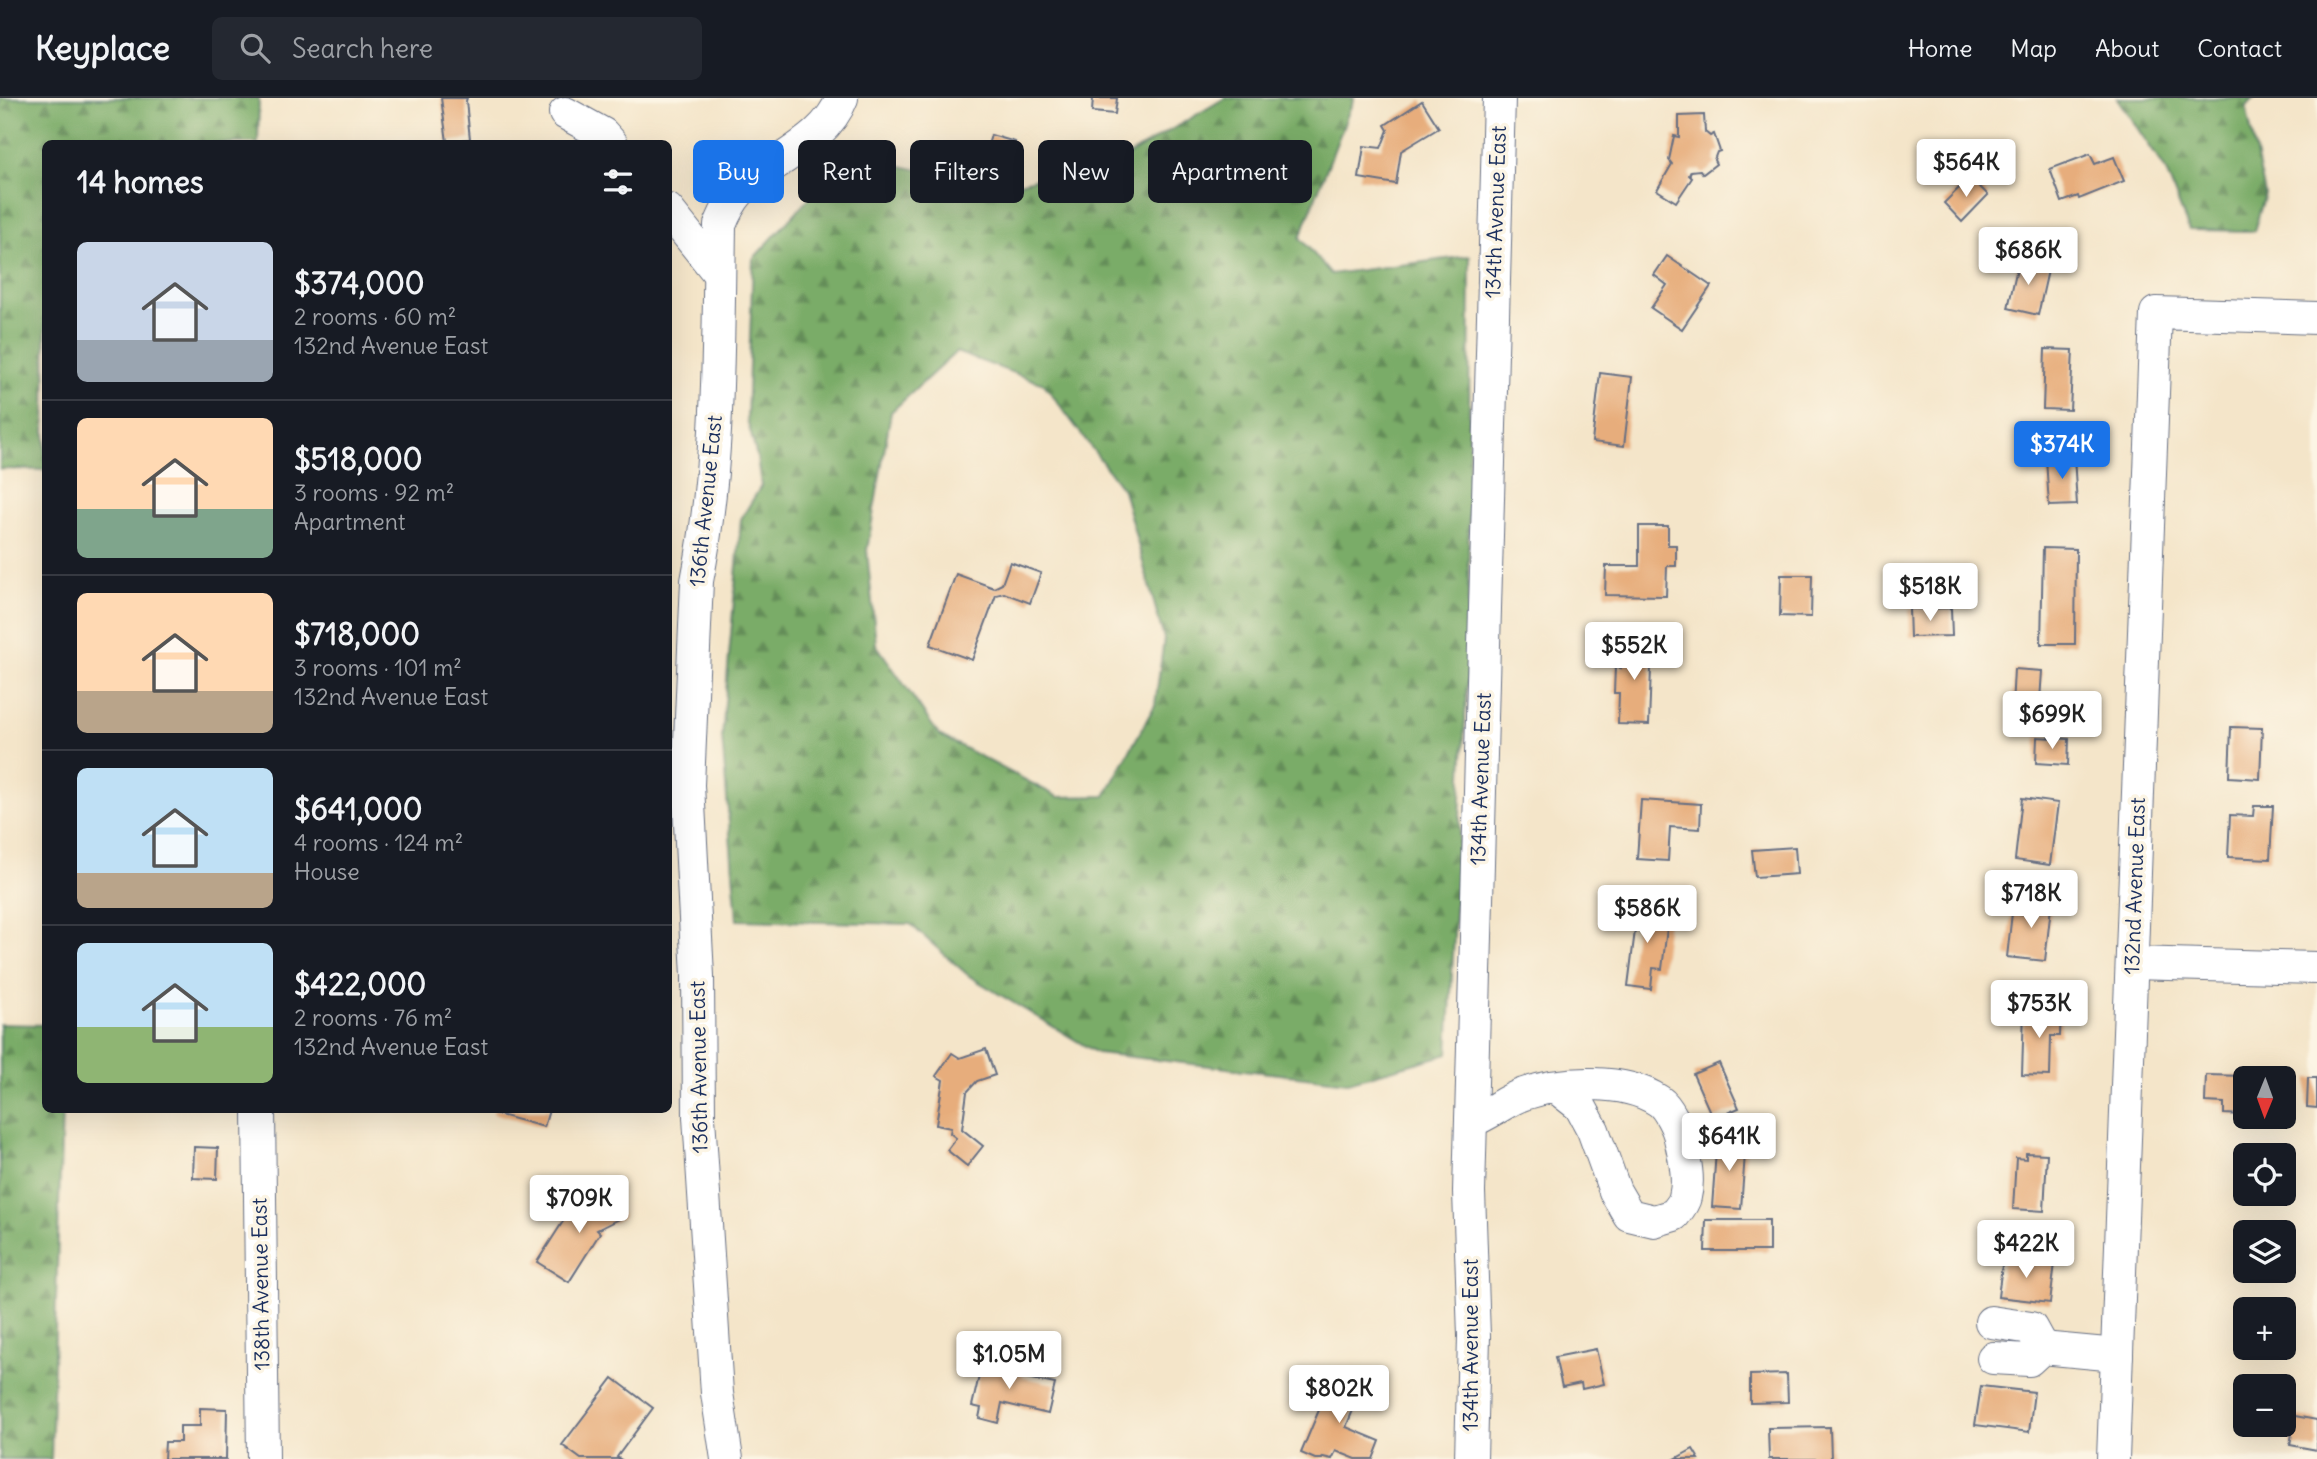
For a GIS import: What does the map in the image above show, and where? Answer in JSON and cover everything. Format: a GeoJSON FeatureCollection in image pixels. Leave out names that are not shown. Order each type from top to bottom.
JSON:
{"type":"FeatureCollection","features":[{"type":"Feature","properties":{"kind":"street","name":"136th Avenue East"},"geometry":{"type":"LineString","coordinates":[[727,1459],[717,1393],[708,1272],[699,1118],[698,976],[681,936],[688,785],[683,579],[702,554],[714,420],[720,225],[729,204],[740,191],[802,145],[830,120],[842,98]]}},
{"type":"Feature","properties":{"kind":"street","name":"134th Avenue East"},"geometry":{"type":"LineString","coordinates":[[1471,1459],[1474,1336],[1469,1192],[1500,98]]}},
{"type":"Feature","properties":{"kind":"street"},"geometry":{"type":"LineString","coordinates":[[565,113],[603,134],[608,140]]}},
{"type":"Feature","properties":{"kind":"street"},"geometry":{"type":"LineString","coordinates":[[672,216],[719,274]]}},
{"type":"Feature","properties":{"kind":"street","name":"132nd Avenue East"},"geometry":{"type":"LineString","coordinates":[[2113,1459],[2156,313],[2317,318]]}},
{"type":"Feature","properties":{"kind":"street"},"geometry":{"type":"LineString","coordinates":[[2132,963],[2317,968]]}},
{"type":"Feature","properties":{"kind":"street"},"geometry":{"type":"LineString","coordinates":[[1471,1121],[1482,1118],[1524,1094],[1557,1088],[1588,1084],[1629,1087],[1662,1102],[1679,1133],[1686,1168],[1685,1197],[1674,1215],[1654,1221],[1629,1214],[1615,1191],[1593,1130],[1580,1106],[1557,1088]]}},
{"type":"Feature","properties":{"kind":"street","name":"138th Avenue East"},"geometry":{"type":"LineString","coordinates":[[259,1113],[263,1459]]}},
{"type":"Feature","properties":{"kind":"street"},"geometry":{"type":"LineString","coordinates":[[1991,1322],[2031,1328],[2042,1348]]}},
{"type":"Feature","properties":{"kind":"street"},"geometry":{"type":"LineString","coordinates":[[1993,1358],[2029,1360],[2042,1348],[2117,1355]]}},
{"type":"Feature","properties":{"kind":"green space"},"geometry":{"type":"Polygon","coordinates":[[[0,98],[259,98],[258,140],[42,140],[42,470],[0,469],[0,98]]]}},
{"type":"Feature","properties":{"kind":"green space"},"geometry":{"type":"Polygon","coordinates":[[[1225,98],[1354,98],[1300,238],[1331,274],[1470,256],[1468,659],[1448,1054],[1348,1082],[1097,1053],[969,976],[910,924],[737,920],[722,737],[741,519],[761,486],[747,419],[753,259],[805,203],[896,203],[896,165],[910,168],[910,203],[1024,203],[1024,182],[1038,178],[1038,203],[1134,203],[1134,152],[1148,143],[1148,203],[1312,203],[1312,140],[1154,140],[1225,98]],[[956,352],[891,412],[867,550],[876,644],[939,735],[1058,797],[1105,796],[1155,705],[1164,639],[1123,490],[1044,384],[956,352]]]}},
{"type":"Feature","properties":{"kind":"green space"},"geometry":{"type":"Polygon","coordinates":[[[2117,98],[2254,98],[2246,107],[2265,194],[2254,231],[2189,230],[2165,169],[2117,98]]]}},
{"type":"Feature","properties":{"kind":"green space"},"geometry":{"type":"Polygon","coordinates":[[[0,1024],[42,1025],[42,1113],[62,1113],[51,1459],[0,1459],[0,1024]]]}},
{"type":"Feature","properties":{"kind":"building"},"geometry":{"type":"Polygon","coordinates":[[[441,98],[467,98],[470,139],[447,140],[441,98]]]}},
{"type":"Feature","properties":{"kind":"building"},"geometry":{"type":"Polygon","coordinates":[[[1093,98],[1117,98],[1115,114],[1092,112],[1093,98]]]}},
{"type":"Feature","properties":{"kind":"building"},"geometry":{"type":"Polygon","coordinates":[[[1422,101],[1439,128],[1401,151],[1396,184],[1359,178],[1364,146],[1381,148],[1388,130],[1385,125],[1422,101]]]}},
{"type":"Feature","properties":{"kind":"building"},"geometry":{"type":"Polygon","coordinates":[[[1704,115],[1705,132],[1710,136],[1714,134],[1720,151],[1714,160],[1716,164],[1703,174],[1700,170],[1691,171],[1689,175],[1692,178],[1676,202],[1657,190],[1672,164],[1669,160],[1674,136],[1679,137],[1679,116],[1704,115]]]}},
{"type":"Feature","properties":{"kind":"building"},"geometry":{"type":"Polygon","coordinates":[[[991,135],[1008,140],[990,140],[991,135]]]}},
{"type":"Feature","properties":{"kind":"building"},"geometry":{"type":"Polygon","coordinates":[[[2090,154],[2095,164],[2114,157],[2124,181],[2079,199],[2078,196],[2062,202],[2050,169],[2090,154]]]}},
{"type":"Feature","properties":{"kind":"building"},"geometry":{"type":"Polygon","coordinates":[[[1970,177],[1988,195],[1962,222],[1944,203],[1970,177]]]}},
{"type":"Feature","properties":{"kind":"building"},"geometry":{"type":"Polygon","coordinates":[[[1667,256],[1711,286],[1682,329],[1651,308],[1667,285],[1654,275],[1667,256]]]}},
{"type":"Feature","properties":{"kind":"building"},"geometry":{"type":"Polygon","coordinates":[[[2019,259],[2049,266],[2038,315],[2008,308],[2019,259]]]}},
{"type":"Feature","properties":{"kind":"building"},"geometry":{"type":"Polygon","coordinates":[[[2045,349],[2073,350],[2070,410],[2043,409],[2045,349]]]}},
{"type":"Feature","properties":{"kind":"building"},"geometry":{"type":"Polygon","coordinates":[[[1600,373],[1632,377],[1624,446],[1592,442],[1600,373]]]}},
{"type":"Feature","properties":{"kind":"building"},"geometry":{"type":"Polygon","coordinates":[[[2074,456],[2077,505],[2049,506],[2046,458],[2074,456]]]}},
{"type":"Feature","properties":{"kind":"building"},"geometry":{"type":"Polygon","coordinates":[[[1639,526],[1668,526],[1668,545],[1676,545],[1676,566],[1667,566],[1666,596],[1605,595],[1606,566],[1639,566],[1639,526]]]}},
{"type":"Feature","properties":{"kind":"building"},"geometry":{"type":"Polygon","coordinates":[[[2043,548],[2076,549],[2075,644],[2041,644],[2043,548]]]}},
{"type":"Feature","properties":{"kind":"building"},"geometry":{"type":"Polygon","coordinates":[[[1010,562],[1041,573],[1030,603],[1004,593],[996,595],[972,660],[930,645],[956,574],[994,588],[1002,584],[1010,562]]]}},
{"type":"Feature","properties":{"kind":"building"},"geometry":{"type":"Polygon","coordinates":[[[1781,575],[1812,575],[1811,617],[1780,616],[1781,575]]]}},
{"type":"Feature","properties":{"kind":"building"},"geometry":{"type":"Polygon","coordinates":[[[1951,608],[1952,636],[1910,637],[1909,609],[1951,608]]]}},
{"type":"Feature","properties":{"kind":"building"},"geometry":{"type":"Polygon","coordinates":[[[1622,638],[1652,639],[1649,725],[1618,724],[1619,693],[1614,693],[1615,667],[1621,668],[1622,638]]]}},
{"type":"Feature","properties":{"kind":"building"},"geometry":{"type":"Polygon","coordinates":[[[2014,669],[2042,671],[2038,730],[2011,728],[2014,669]]]}},
{"type":"Feature","properties":{"kind":"building"},"geometry":{"type":"Polygon","coordinates":[[[2231,727],[2262,728],[2260,779],[2229,777],[2231,727]]]}},
{"type":"Feature","properties":{"kind":"building"},"geometry":{"type":"Polygon","coordinates":[[[2037,737],[2069,739],[2068,765],[2036,763],[2037,737]]]}},
{"type":"Feature","properties":{"kind":"building"},"geometry":{"type":"Polygon","coordinates":[[[2022,798],[2058,803],[2050,865],[2015,860],[2022,798]]]}},
{"type":"Feature","properties":{"kind":"building"},"geometry":{"type":"Polygon","coordinates":[[[1641,800],[1701,804],[1700,829],[1670,827],[1668,861],[1637,859],[1641,800]]]}},
{"type":"Feature","properties":{"kind":"building"},"geometry":{"type":"Polygon","coordinates":[[[2254,806],[2273,806],[2270,859],[2228,857],[2230,815],[2253,816],[2254,806]]]}},
{"type":"Feature","properties":{"kind":"building"},"geometry":{"type":"Polygon","coordinates":[[[1795,847],[1797,874],[1755,877],[1752,850],[1795,847]]]}},
{"type":"Feature","properties":{"kind":"building"},"geometry":{"type":"Polygon","coordinates":[[[2027,895],[2052,898],[2045,961],[2007,957],[2012,913],[2025,914],[2027,895]]]}},
{"type":"Feature","properties":{"kind":"building"},"geometry":{"type":"Polygon","coordinates":[[[1629,907],[1669,912],[1662,969],[1653,968],[1651,989],[1628,986],[1636,923],[1627,922],[1629,907]]]}},
{"type":"Feature","properties":{"kind":"building"},"geometry":{"type":"Polygon","coordinates":[[[2024,1008],[2061,1009],[2060,1036],[2051,1036],[2050,1076],[2022,1075],[2024,1008]]]}},
{"type":"Feature","properties":{"kind":"building"},"geometry":{"type":"Polygon","coordinates":[[[986,1049],[995,1075],[977,1081],[967,1092],[962,1129],[983,1146],[967,1166],[947,1150],[956,1138],[950,1133],[951,1128],[936,1125],[943,1080],[936,1076],[952,1053],[960,1058],[986,1049]]]}},
{"type":"Feature","properties":{"kind":"building"},"geometry":{"type":"Polygon","coordinates":[[[1719,1063],[1739,1108],[1713,1119],[1693,1074],[1719,1063]]]}},
{"type":"Feature","properties":{"kind":"building"},"geometry":{"type":"Polygon","coordinates":[[[2206,1075],[2233,1076],[2233,1114],[2224,1114],[2224,1103],[2205,1102],[2206,1075]]]}},
{"type":"Feature","properties":{"kind":"building"},"geometry":{"type":"Polygon","coordinates":[[[2308,1078],[2317,1078],[2317,1108],[2307,1107],[2308,1078]]]}},
{"type":"Feature","properties":{"kind":"building"},"geometry":{"type":"Polygon","coordinates":[[[493,1113],[548,1113],[544,1127],[493,1113]]]}},
{"type":"Feature","properties":{"kind":"building"},"geometry":{"type":"Polygon","coordinates":[[[1717,1137],[1746,1140],[1741,1209],[1712,1207],[1717,1137]]]}},
{"type":"Feature","properties":{"kind":"building"},"geometry":{"type":"Polygon","coordinates":[[[194,1147],[218,1148],[217,1179],[193,1178],[194,1147]]]}},
{"type":"Feature","properties":{"kind":"building"},"geometry":{"type":"Polygon","coordinates":[[[2026,1153],[2047,1154],[2044,1211],[2013,1209],[2016,1158],[2026,1159],[2026,1153]]]}},
{"type":"Feature","properties":{"kind":"building"},"geometry":{"type":"Polygon","coordinates":[[[609,1190],[623,1217],[597,1230],[600,1233],[569,1282],[537,1262],[571,1209],[609,1190]]]}},
{"type":"Feature","properties":{"kind":"building"},"geometry":{"type":"Polygon","coordinates":[[[1706,1220],[1769,1220],[1769,1251],[1705,1251],[1706,1220]]]}},
{"type":"Feature","properties":{"kind":"building"},"geometry":{"type":"Polygon","coordinates":[[[2003,1257],[2055,1263],[2050,1303],[1998,1297],[2003,1257]]]}},
{"type":"Feature","properties":{"kind":"building"},"geometry":{"type":"Polygon","coordinates":[[[1596,1349],[1604,1384],[1582,1389],[1581,1383],[1562,1387],[1555,1357],[1596,1349]]]}},
{"type":"Feature","properties":{"kind":"building"},"geometry":{"type":"Polygon","coordinates":[[[983,1359],[1024,1369],[1022,1377],[1055,1384],[1048,1414],[1002,1403],[998,1423],[979,1418],[981,1408],[972,1406],[983,1359]]]}},
{"type":"Feature","properties":{"kind":"building"},"geometry":{"type":"Polygon","coordinates":[[[1334,1374],[1363,1386],[1346,1427],[1380,1441],[1373,1459],[1356,1459],[1336,1451],[1332,1459],[1315,1459],[1301,1453],[1334,1374]]]}},
{"type":"Feature","properties":{"kind":"building"},"geometry":{"type":"Polygon","coordinates":[[[1787,1374],[1788,1402],[1750,1403],[1750,1375],[1787,1374]]]}},
{"type":"Feature","properties":{"kind":"building"},"geometry":{"type":"Polygon","coordinates":[[[613,1378],[653,1408],[617,1457],[620,1459],[581,1459],[562,1445],[613,1378]]]}},
{"type":"Feature","properties":{"kind":"building"},"geometry":{"type":"Polygon","coordinates":[[[1981,1386],[2034,1392],[2029,1432],[1975,1425],[1981,1386]]]}},
{"type":"Feature","properties":{"kind":"building"},"geometry":{"type":"Polygon","coordinates":[[[200,1408],[227,1409],[226,1459],[164,1459],[165,1442],[180,1442],[180,1426],[200,1426],[200,1408]]]}},
{"type":"Feature","properties":{"kind":"building"},"geometry":{"type":"Polygon","coordinates":[[[2296,1416],[2317,1420],[2317,1450],[2290,1445],[2291,1437],[2296,1437],[2296,1416]]]}},
{"type":"Feature","properties":{"kind":"building"},"geometry":{"type":"Polygon","coordinates":[[[1830,1427],[1831,1459],[1769,1459],[1768,1428],[1830,1427]]]}},
{"type":"Feature","properties":{"kind":"building"},"geometry":{"type":"Polygon","coordinates":[[[1693,1449],[1699,1459],[1675,1459],[1693,1449]]]}}]}
